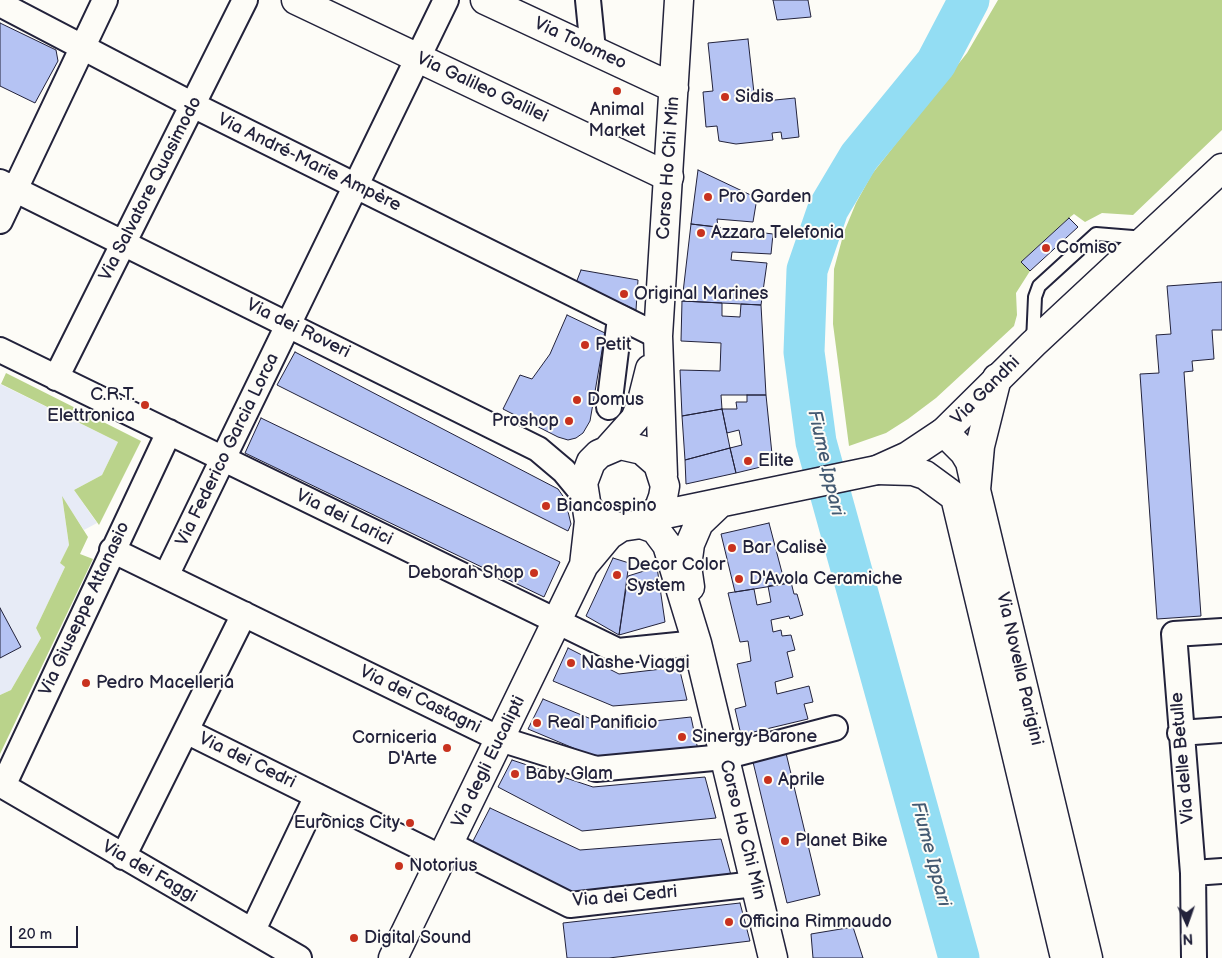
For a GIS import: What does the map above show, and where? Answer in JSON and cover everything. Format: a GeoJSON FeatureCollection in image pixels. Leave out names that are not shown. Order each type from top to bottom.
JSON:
{"type":"FeatureCollection","features":[{"type":"Feature","properties":{"kind":"main road","name":"Via Galileo Galilei"},"geometry":{"type":"LineString","coordinates":[[296,0],[668,177]]}},
{"type":"Feature","properties":{"kind":"main road","name":"Via Tolomeo"},"geometry":{"type":"LineString","coordinates":[[485,0],[674,88]]}},
{"type":"Feature","properties":{"kind":"main road","name":"Corso Ho Chi Min"},"geometry":{"type":"LineString","coordinates":[[658,336],[679,0]]}},
{"type":"Feature","properties":{"kind":"main road","name":"Via Gandhi"},"geometry":{"type":"LineString","coordinates":[[658,506],[720,503],[864,473],[908,456],[944,432],[997,378],[1222,168]]}},
{"type":"Feature","properties":{"kind":"main road"},"geometry":{"type":"LineString","coordinates":[[584,565],[589,535],[585,499],[585,472],[599,454],[609,448],[630,426],[641,405],[658,336]]}},
{"type":"Feature","properties":{"kind":"main road"},"geometry":{"type":"LineString","coordinates":[[658,336],[658,506],[655,529],[667,545],[697,643]]}},
{"type":"Feature","properties":{"kind":"main road","name":"Via Novella Parigini"},"geometry":{"type":"LineString","coordinates":[[997,378],[966,494],[1064,958]]}},
{"type":"Feature","properties":{"kind":"main road"},"geometry":{"type":"LineString","coordinates":[[944,432],[966,494]]}},
{"type":"Feature","properties":{"kind":"main road"},"geometry":{"type":"LineString","coordinates":[[609,448],[620,446],[642,450],[658,464],[658,506],[687,566]]}},
{"type":"Feature","properties":{"kind":"main road"},"geometry":{"type":"LineString","coordinates":[[864,473],[913,471],[966,494]]}},
{"type":"Feature","properties":{"kind":"main road","name":"Via Novella Parigini"},"geometry":{"type":"LineString","coordinates":[[966,494],[1088,958]]}},
{"type":"Feature","properties":{"kind":"main road"},"geometry":{"type":"LineString","coordinates":[[585,499],[601,521],[658,506]]}},
{"type":"Feature","properties":{"kind":"main road"},"geometry":{"type":"LineString","coordinates":[[697,643],[687,566],[690,544],[694,532],[720,503]]}},
{"type":"Feature","properties":{"kind":"main road"},"geometry":{"type":"LineString","coordinates":[[584,565],[609,535],[658,506]]}},
{"type":"Feature","properties":{"kind":"main road","name":"Via degli Eucalipti"},"geometry":{"type":"LineString","coordinates":[[393,958],[584,565]]}},
{"type":"Feature","properties":{"kind":"main road","name":"Corso Ho Chi Min"},"geometry":{"type":"LineString","coordinates":[[697,643],[773,958]]}},
{"type":"Feature","properties":{"kind":"street"},"geometry":{"type":"LineString","coordinates":[[0,221],[8,186],[105,0]]}},
{"type":"Feature","properties":{"kind":"street","name":"Via Salvatore Quasimodo"},"geometry":{"type":"LineString","coordinates":[[56,378],[245,0]]}},
{"type":"Feature","properties":{"kind":"street","name":"Via Federico Garcia Lorca"},"geometry":{"type":"LineString","coordinates":[[166,576],[446,0]]}},
{"type":"Feature","properties":{"kind":"street"},"geometry":{"type":"LineString","coordinates":[[588,0],[593,50]]}},
{"type":"Feature","properties":{"kind":"street","name":"Via André-Marie Ampère"},"geometry":{"type":"LineString","coordinates":[[0,4],[193,105],[658,336]]}},
{"type":"Feature","properties":{"kind":"street","name":"Via dei Roveri"},"geometry":{"type":"LineString","coordinates":[[8,186],[538,449],[564,471],[585,499]]}},
{"type":"Feature","properties":{"kind":"street"},"geometry":{"type":"LineString","coordinates":[[609,408],[620,318]]}},
{"type":"Feature","properties":{"kind":"street","name":"Via dei Larici"},"geometry":{"type":"LineString","coordinates":[[0,350],[618,651],[697,643]]}},
{"type":"Feature","properties":{"kind":"street","name":"Via Giuseppe Attanasio"},"geometry":{"type":"LineString","coordinates":[[2,785],[169,432]]}},
{"type":"Feature","properties":{"kind":"street","name":"Via dei Castagni"},"geometry":{"type":"LineString","coordinates":[[112,550],[500,739],[596,769],[724,757],[835,728]]}},
{"type":"Feature","properties":{"kind":"street"},"geometry":{"type":"LineString","coordinates":[[123,857],[244,614]]}},
{"type":"Feature","properties":{"kind":"street","name":"Via delle Betulle"},"geometry":{"type":"LineString","coordinates":[[1194,958],[1193,873],[1180,734],[1174,634],[1222,630]]}},
{"type":"Feature","properties":{"kind":"street"},"geometry":{"type":"LineString","coordinates":[[1180,734],[1222,730]]}},
{"type":"Feature","properties":{"kind":"street","name":"Via dei Cedri"},"geometry":{"type":"LineString","coordinates":[[186,731],[317,796],[570,905],[755,884]]}},
{"type":"Feature","properties":{"kind":"street","name":"Via dei Faggi"},"geometry":{"type":"LineString","coordinates":[[2,785],[299,958]]}},
{"type":"Feature","properties":{"kind":"street"},"geometry":{"type":"LineString","coordinates":[[253,930],[317,796]]}},
{"type":"Feature","properties":{"kind":"street"},"geometry":{"type":"LineString","coordinates":[[1193,873],[1222,871]]}},
{"type":"Feature","properties":{"kind":"street","name":"Via delle Betulle"},"geometry":{"type":"LineString","coordinates":[[1195,930],[1200,958]]}},
{"type":"Feature","properties":{"kind":"lane"},"geometry":{"type":"LineString","coordinates":[[1033,344],[1035,297],[1039,286],[1096,234],[1147,238]]}},
{"type":"Feature","properties":{"kind":"shaded area"},"geometry":{"type":"Polygon","coordinates":[[[0,384],[118,442],[102,475],[74,490],[97,523],[84,530],[62,497],[69,545],[60,563],[65,567],[36,628],[41,638],[11,690],[0,695],[0,384]]]}},
{"type":"Feature","properties":{"kind":"green space"},"geometry":{"type":"Polygon","coordinates":[[[998,0],[1222,0],[1222,130],[1133,215],[1102,213],[1085,222],[1074,214],[1069,218],[1021,262],[1030,271],[1016,293],[1017,315],[1014,326],[936,398],[908,419],[886,433],[849,446],[833,324],[834,269],[844,232],[856,203],[872,174],[967,53],[998,0]]]}},
{"type":"Feature","properties":{"kind":"green space"},"geometry":{"type":"Polygon","coordinates":[[[6,373],[141,441],[99,525],[74,490],[102,475],[118,442],[1,384],[6,373]]]}},
{"type":"Feature","properties":{"kind":"green space"},"geometry":{"type":"Polygon","coordinates":[[[62,496],[88,537],[80,554],[93,559],[0,754],[0,695],[11,690],[41,638],[36,628],[65,567],[60,563],[69,545],[62,496]]]}},
{"type":"Feature","properties":{"kind":"building"},"geometry":{"type":"Polygon","coordinates":[[[773,0],[808,0],[811,17],[777,20],[773,0]]]}},
{"type":"Feature","properties":{"kind":"building"},"geometry":{"type":"Polygon","coordinates":[[[0,23],[56,50],[58,61],[35,103],[0,86],[0,23]]]}},
{"type":"Feature","properties":{"kind":"building"},"geometry":{"type":"Polygon","coordinates":[[[748,39],[755,102],[795,98],[799,137],[782,139],[781,132],[772,133],[773,140],[736,144],[719,141],[717,126],[706,127],[703,92],[713,91],[708,43],[748,39]]]}},
{"type":"Feature","properties":{"kind":"building"},"geometry":{"type":"Polygon","coordinates":[[[698,170],[757,198],[753,222],[717,219],[718,227],[691,224],[698,170]]]}},
{"type":"Feature","properties":{"kind":"building"},"geometry":{"type":"Polygon","coordinates":[[[1069,218],[1078,227],[1030,271],[1021,262],[1069,218]]]}},
{"type":"Feature","properties":{"kind":"building"},"geometry":{"type":"Polygon","coordinates":[[[691,224],[773,234],[771,254],[732,252],[731,260],[767,263],[761,305],[682,301],[691,224]]]}},
{"type":"Feature","properties":{"kind":"building"},"geometry":{"type":"Polygon","coordinates":[[[581,270],[638,280],[636,310],[576,283],[581,270]]]}},
{"type":"Feature","properties":{"kind":"building"},"geometry":{"type":"Polygon","coordinates":[[[1222,282],[1222,330],[1212,330],[1214,359],[1192,361],[1193,371],[1184,372],[1201,616],[1157,619],[1140,374],[1159,373],[1156,335],[1171,334],[1167,286],[1222,282]]]}},
{"type":"Feature","properties":{"kind":"building"},"geometry":{"type":"Polygon","coordinates":[[[682,301],[722,303],[722,316],[740,317],[741,304],[761,305],[766,395],[721,395],[722,409],[682,416],[680,370],[720,371],[721,343],[681,341],[682,301]]]}},
{"type":"Feature","properties":{"kind":"building"},"geometry":{"type":"Polygon","coordinates":[[[567,315],[605,333],[590,421],[583,433],[576,438],[568,440],[558,437],[503,409],[520,375],[532,379],[550,354],[567,315]]]}},
{"type":"Feature","properties":{"kind":"building"},"geometry":{"type":"Polygon","coordinates":[[[295,352],[558,489],[565,499],[571,524],[568,531],[277,385],[295,352]]]}},
{"type":"Feature","properties":{"kind":"building"},"geometry":{"type":"Polygon","coordinates":[[[747,395],[766,395],[773,464],[736,473],[730,448],[742,445],[739,430],[727,433],[722,409],[737,409],[736,402],[747,402],[747,395]]]}},
{"type":"Feature","properties":{"kind":"building"},"geometry":{"type":"Polygon","coordinates":[[[722,409],[730,448],[685,460],[682,416],[722,409]]]}},
{"type":"Feature","properties":{"kind":"building"},"geometry":{"type":"Polygon","coordinates":[[[261,418],[560,562],[544,597],[245,453],[261,418]]]}},
{"type":"Feature","properties":{"kind":"building"},"geometry":{"type":"Polygon","coordinates":[[[730,448],[736,473],[686,484],[685,460],[730,448]]]}},
{"type":"Feature","properties":{"kind":"building"},"geometry":{"type":"Polygon","coordinates":[[[769,523],[785,584],[735,592],[721,534],[769,523]]]}},
{"type":"Feature","properties":{"kind":"building"},"geometry":{"type":"Polygon","coordinates":[[[613,558],[629,563],[619,635],[586,616],[613,558]]]}},
{"type":"Feature","properties":{"kind":"building"},"geometry":{"type":"Polygon","coordinates":[[[657,567],[665,622],[619,635],[628,576],[657,567]]]}},
{"type":"Feature","properties":{"kind":"building"},"geometry":{"type":"Polygon","coordinates":[[[791,582],[794,594],[797,594],[803,615],[790,619],[789,616],[771,620],[773,632],[781,630],[782,636],[791,635],[795,650],[787,652],[793,677],[775,682],[777,694],[809,686],[813,702],[804,704],[808,719],[741,735],[735,709],[746,706],[737,664],[751,661],[748,641],[740,642],[728,593],[754,589],[757,605],[771,602],[768,586],[791,582]]]}},
{"type":"Feature","properties":{"kind":"building"},"geometry":{"type":"Polygon","coordinates":[[[0,608],[21,647],[0,658],[0,608]]]}},
{"type":"Feature","properties":{"kind":"building"},"geometry":{"type":"Polygon","coordinates":[[[568,648],[619,674],[679,667],[687,700],[613,706],[553,681],[568,648]]]}},
{"type":"Feature","properties":{"kind":"building"},"geometry":{"type":"Polygon","coordinates":[[[543,699],[608,726],[691,717],[698,750],[597,758],[528,729],[543,699]]]}},
{"type":"Feature","properties":{"kind":"building"},"geometry":{"type":"Polygon","coordinates":[[[786,753],[820,895],[787,903],[753,762],[786,753]]]}},
{"type":"Feature","properties":{"kind":"building"},"geometry":{"type":"Polygon","coordinates":[[[512,760],[593,787],[705,777],[716,818],[582,831],[498,787],[512,760]]]}},
{"type":"Feature","properties":{"kind":"building"},"geometry":{"type":"Polygon","coordinates":[[[490,808],[580,850],[721,839],[731,875],[569,895],[472,843],[490,808]]]}},
{"type":"Feature","properties":{"kind":"building"},"geometry":{"type":"Polygon","coordinates":[[[740,903],[750,941],[609,958],[567,958],[563,923],[740,903]]]}},
{"type":"Feature","properties":{"kind":"building"},"geometry":{"type":"Polygon","coordinates":[[[853,927],[863,958],[813,958],[811,934],[853,927]]]}},
{"type":"Feature","properties":{"kind":"waterway","name":"Fiume Ippari"},"geometry":{"type":"LineString","coordinates":[[959,958],[816,442],[804,352],[807,270],[828,209],[859,157],[936,63],[969,0]]}},
{"type":"Feature","properties":{"kind":"place","name":"Animal Market"},"geometry":{"type":"Point","coordinates":[617,91]}},
{"type":"Feature","properties":{"kind":"place","name":"Sidis"},"geometry":{"type":"Point","coordinates":[725,97]}},
{"type":"Feature","properties":{"kind":"place","name":"Pro Garden"},"geometry":{"type":"Point","coordinates":[708,197]}},
{"type":"Feature","properties":{"kind":"place","name":"Azzara Telefonia"},"geometry":{"type":"Point","coordinates":[701,233]}},
{"type":"Feature","properties":{"kind":"place","name":"Comiso"},"geometry":{"type":"Point","coordinates":[1046,248]}},
{"type":"Feature","properties":{"kind":"place","name":"Original Marines"},"geometry":{"type":"Point","coordinates":[624,294]}},
{"type":"Feature","properties":{"kind":"place","name":"Petit"},"geometry":{"type":"Point","coordinates":[585,345]}},
{"type":"Feature","properties":{"kind":"place","name":"Domus"},"geometry":{"type":"Point","coordinates":[577,400]}},
{"type":"Feature","properties":{"kind":"place","name":"C.R.T. Elettronica"},"geometry":{"type":"Point","coordinates":[145,405]}},
{"type":"Feature","properties":{"kind":"place","name":"Proshop"},"geometry":{"type":"Point","coordinates":[569,421]}},
{"type":"Feature","properties":{"kind":"place","name":"Elite"},"geometry":{"type":"Point","coordinates":[748,461]}},
{"type":"Feature","properties":{"kind":"place","name":"Biancospino"},"geometry":{"type":"Point","coordinates":[546,506]}},
{"type":"Feature","properties":{"kind":"place","name":"Bar Calisè"},"geometry":{"type":"Point","coordinates":[732,548]}},
{"type":"Feature","properties":{"kind":"place","name":"Deborah Shop"},"geometry":{"type":"Point","coordinates":[534,573]}},
{"type":"Feature","properties":{"kind":"place","name":"Decor Color System"},"geometry":{"type":"Point","coordinates":[617,575]}},
{"type":"Feature","properties":{"kind":"place","name":"D'Avola Ceramiche"},"geometry":{"type":"Point","coordinates":[739,579]}},
{"type":"Feature","properties":{"kind":"place","name":"Nashe Viaggi"},"geometry":{"type":"Point","coordinates":[571,663]}},
{"type":"Feature","properties":{"kind":"place","name":"Pedro Macelleria"},"geometry":{"type":"Point","coordinates":[86,683]}},
{"type":"Feature","properties":{"kind":"place","name":"Real Panificio"},"geometry":{"type":"Point","coordinates":[537,723]}},
{"type":"Feature","properties":{"kind":"place","name":"Sinergy Barone"},"geometry":{"type":"Point","coordinates":[682,737]}},
{"type":"Feature","properties":{"kind":"place","name":"Corniceria D'Arte"},"geometry":{"type":"Point","coordinates":[447,748]}},
{"type":"Feature","properties":{"kind":"place","name":"Baby Glam"},"geometry":{"type":"Point","coordinates":[515,774]}},
{"type":"Feature","properties":{"kind":"place","name":"Aprile"},"geometry":{"type":"Point","coordinates":[768,780]}},
{"type":"Feature","properties":{"kind":"place","name":"Euronics City"},"geometry":{"type":"Point","coordinates":[410,823]}},
{"type":"Feature","properties":{"kind":"place","name":"Planet Bike"},"geometry":{"type":"Point","coordinates":[785,841]}},
{"type":"Feature","properties":{"kind":"place","name":"Notorius"},"geometry":{"type":"Point","coordinates":[399,866]}},
{"type":"Feature","properties":{"kind":"place","name":"Officina Rimmaudo"},"geometry":{"type":"Point","coordinates":[729,922]}},
{"type":"Feature","properties":{"kind":"place","name":"Digital Sound"},"geometry":{"type":"Point","coordinates":[354,938]}}]}
